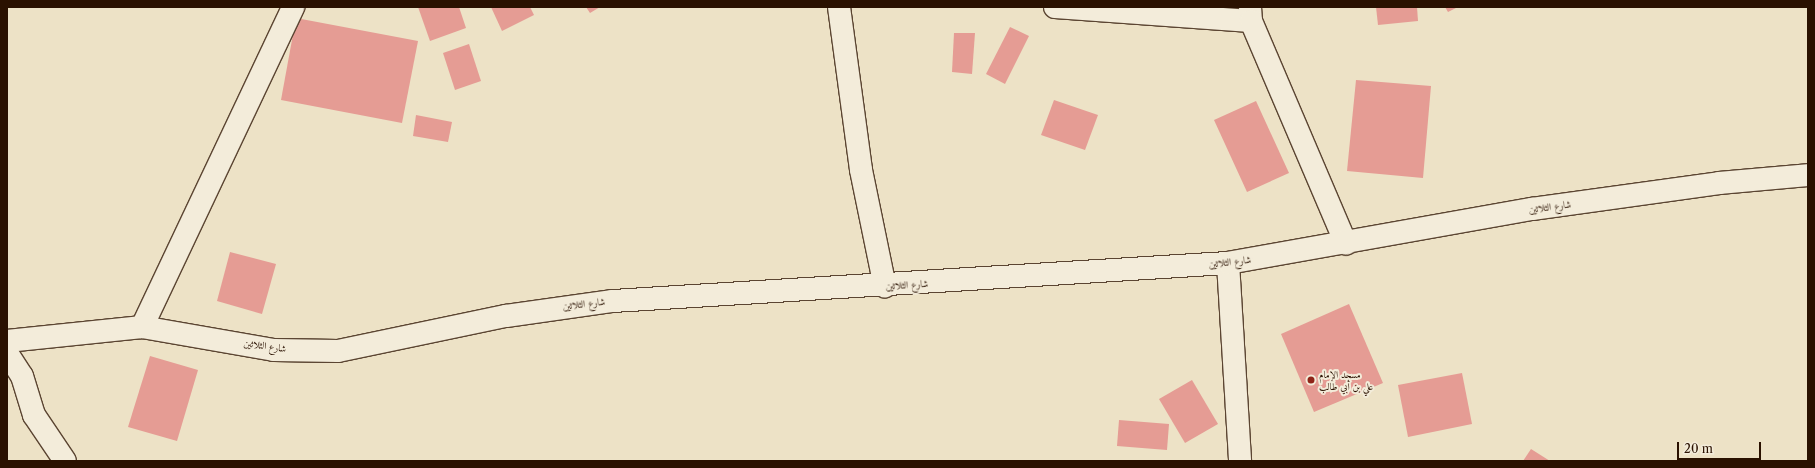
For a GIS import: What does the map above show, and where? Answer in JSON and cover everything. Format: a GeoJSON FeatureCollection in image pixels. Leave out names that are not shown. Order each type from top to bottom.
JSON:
{"type":"FeatureCollection","features":[{"type":"Feature","properties":{"kind":"street"},"geometry":{"type":"LineString","coordinates":[[142,327],[293,7]]}},
{"type":"Feature","properties":{"kind":"street"},"geometry":{"type":"LineString","coordinates":[[839,7],[861,170],[885,287]]}},
{"type":"Feature","properties":{"kind":"street"},"geometry":{"type":"LineString","coordinates":[[1055,7],[1251,14],[1346,244]]}},
{"type":"Feature","properties":{"kind":"street","name":"شارع الثلاثين"},"geometry":{"type":"LineString","coordinates":[[7,341],[142,327],[274,350],[338,351],[567,306],[667,297],[885,287],[1228,263],[1346,244],[1532,209],[1808,175]]}},
{"type":"Feature","properties":{"kind":"street"},"geometry":{"type":"LineString","coordinates":[[1228,263],[1240,461]]}},
{"type":"Feature","properties":{"kind":"street"},"geometry":{"type":"LineString","coordinates":[[7,353],[22,376],[34,415],[65,461]]}},
{"type":"Feature","properties":{"kind":"building"},"geometry":{"type":"Polygon","coordinates":[[[418,7],[459,7],[466,28],[430,41],[418,7]]]}},
{"type":"Feature","properties":{"kind":"building"},"geometry":{"type":"Polygon","coordinates":[[[491,7],[530,7],[534,15],[502,31],[491,7]]]}},
{"type":"Feature","properties":{"kind":"building"},"geometry":{"type":"Polygon","coordinates":[[[586,7],[600,7],[590,13],[586,7]]]}},
{"type":"Feature","properties":{"kind":"building"},"geometry":{"type":"Polygon","coordinates":[[[1376,7],[1417,7],[1418,21],[1378,25],[1376,7]]]}},
{"type":"Feature","properties":{"kind":"building"},"geometry":{"type":"Polygon","coordinates":[[[1445,7],[1458,7],[1448,12],[1445,7]]]}},
{"type":"Feature","properties":{"kind":"building"},"geometry":{"type":"Polygon","coordinates":[[[296,18],[418,41],[402,123],[281,100],[296,18]]]}},
{"type":"Feature","properties":{"kind":"building"},"geometry":{"type":"Polygon","coordinates":[[[1010,27],[1029,36],[1005,84],[986,74],[1010,27]]]}},
{"type":"Feature","properties":{"kind":"building"},"geometry":{"type":"Polygon","coordinates":[[[954,33],[975,33],[972,74],[952,72],[954,33]]]}},
{"type":"Feature","properties":{"kind":"building"},"geometry":{"type":"Polygon","coordinates":[[[469,44],[481,81],[455,90],[443,53],[469,44]]]}},
{"type":"Feature","properties":{"kind":"building"},"geometry":{"type":"Polygon","coordinates":[[[1356,80],[1431,86],[1423,178],[1347,171],[1356,80]]]}},
{"type":"Feature","properties":{"kind":"building"},"geometry":{"type":"Polygon","coordinates":[[[1054,100],[1098,115],[1085,150],[1041,135],[1054,100]]]}},
{"type":"Feature","properties":{"kind":"building"},"geometry":{"type":"Polygon","coordinates":[[[1256,101],[1289,173],[1247,192],[1214,120],[1256,101]]]}},
{"type":"Feature","properties":{"kind":"building"},"geometry":{"type":"Polygon","coordinates":[[[416,115],[452,122],[448,142],[413,136],[416,115]]]}},
{"type":"Feature","properties":{"kind":"building"},"geometry":{"type":"Polygon","coordinates":[[[230,252],[276,264],[262,314],[217,301],[230,252]]]}},
{"type":"Feature","properties":{"kind":"building"},"geometry":{"type":"Polygon","coordinates":[[[1349,304],[1383,383],[1314,412],[1281,334],[1349,304]]]}},
{"type":"Feature","properties":{"kind":"building"},"geometry":{"type":"Polygon","coordinates":[[[150,356],[198,370],[177,441],[128,427],[150,356]]]}},
{"type":"Feature","properties":{"kind":"building"},"geometry":{"type":"Polygon","coordinates":[[[1462,373],[1472,424],[1408,437],[1398,385],[1462,373]]]}},
{"type":"Feature","properties":{"kind":"building"},"geometry":{"type":"Polygon","coordinates":[[[1192,380],[1218,424],[1185,443],[1159,399],[1192,380]]]}},
{"type":"Feature","properties":{"kind":"building"},"geometry":{"type":"Polygon","coordinates":[[[1119,420],[1169,424],[1167,450],[1117,446],[1119,420]]]}},
{"type":"Feature","properties":{"kind":"building"},"geometry":{"type":"Polygon","coordinates":[[[1531,449],[1550,461],[1523,461],[1531,449]]]}},
{"type":"Feature","properties":{"kind":"place","name":"مسجد الإمام علي بن أبي طالب"},"geometry":{"type":"Point","coordinates":[1311,380]}}]}
